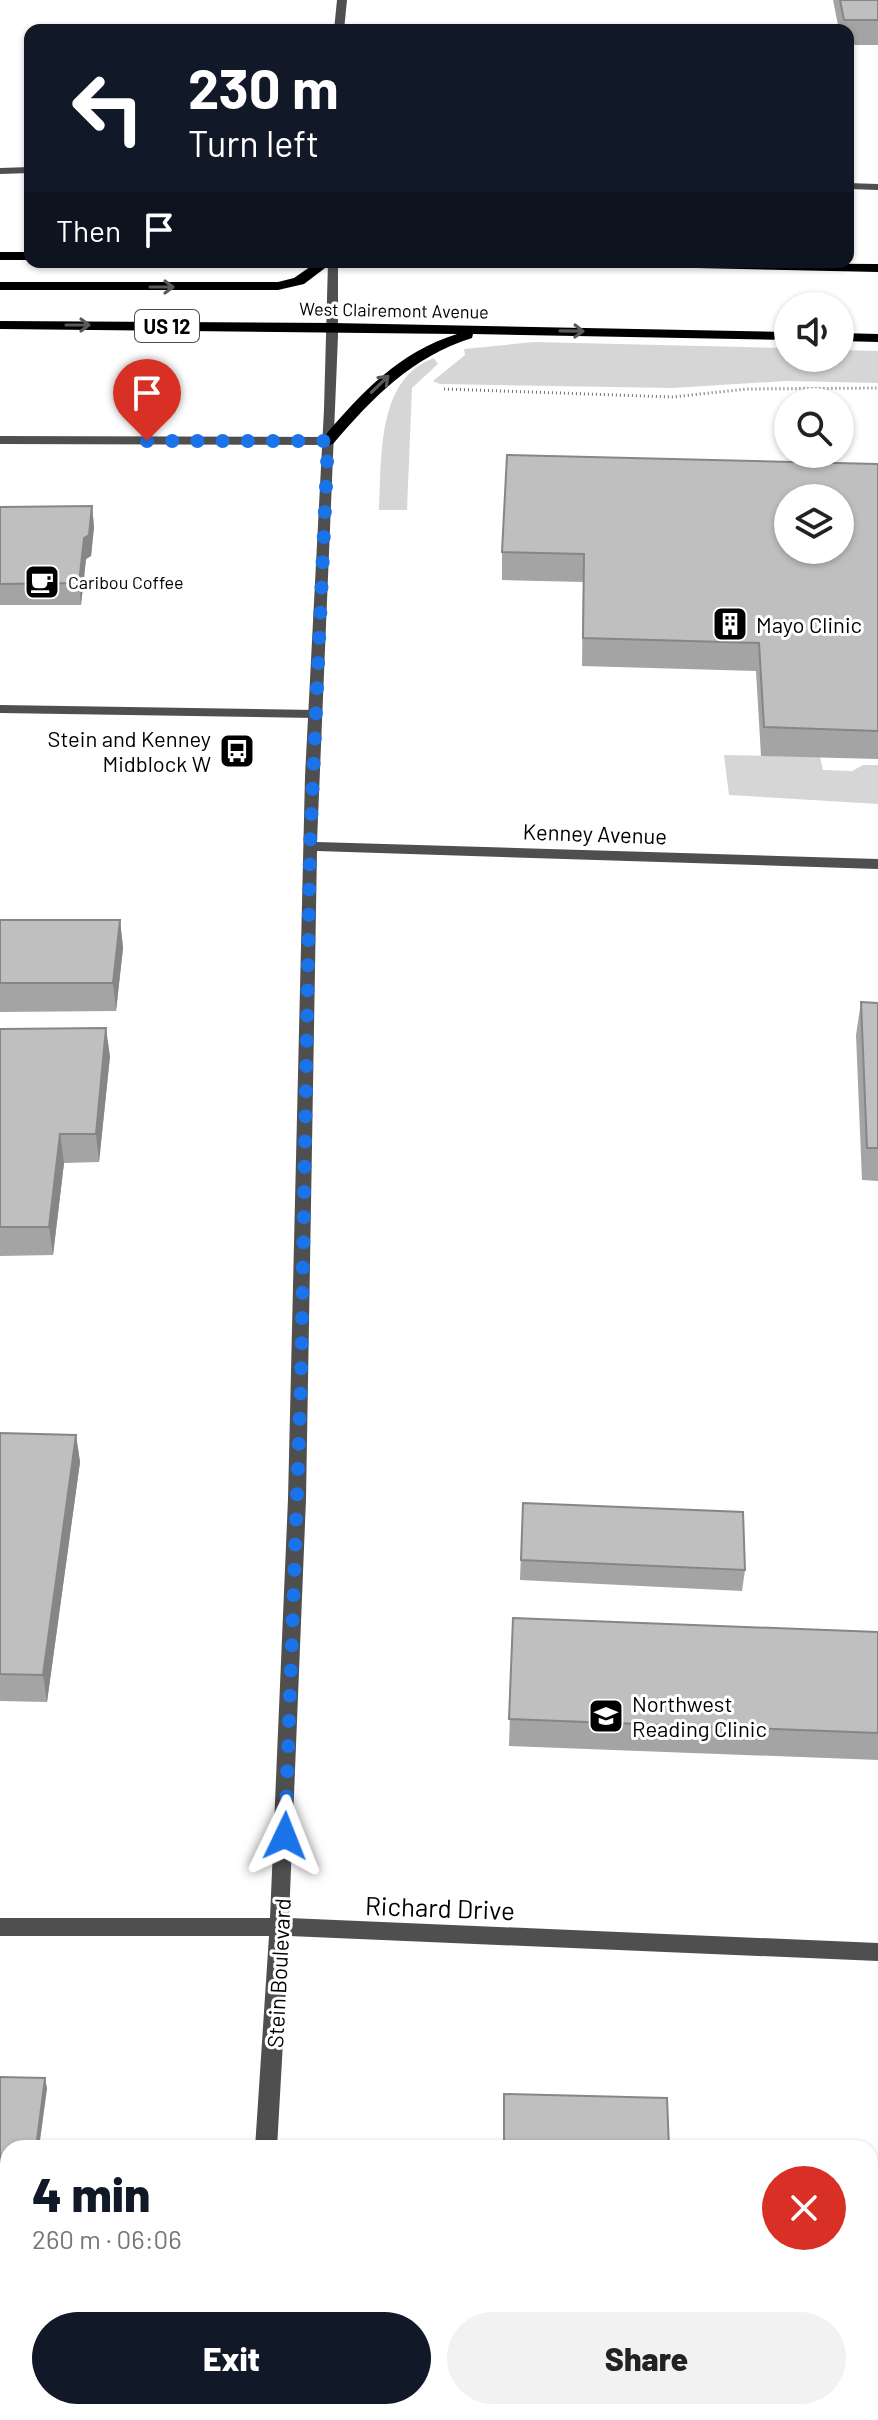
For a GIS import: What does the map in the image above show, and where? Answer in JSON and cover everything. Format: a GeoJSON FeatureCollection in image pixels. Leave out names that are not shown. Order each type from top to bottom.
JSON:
{"type":"FeatureCollection","features":[{"type":"Feature","properties":{"kind":"main road"},"geometry":{"type":"LineString","coordinates":[[0,256],[24,256]]}},
{"type":"Feature","properties":{"kind":"main road"},"geometry":{"type":"LineString","coordinates":[[854,267],[878,268]]}},
{"type":"Feature","properties":{"kind":"main road"},"geometry":{"type":"LineString","coordinates":[[0,286],[278,286],[299,281],[317,268]]}},
{"type":"Feature","properties":{"kind":"main road","name":"West Clairemont Avenue"},"geometry":{"type":"LineString","coordinates":[[0,325],[494,329],[774,336]]}},
{"type":"Feature","properties":{"kind":"main road"},"geometry":{"type":"LineString","coordinates":[[328,441],[373,391],[414,355],[450,339],[494,329]]}},
{"type":"Feature","properties":{"kind":"main road"},"geometry":{"type":"LineString","coordinates":[[854,337],[878,338]]}},
{"type":"Feature","properties":{"kind":"street"},"geometry":{"type":"LineString","coordinates":[[340,24],[342,0]]}},
{"type":"Feature","properties":{"kind":"street"},"geometry":{"type":"LineString","coordinates":[[0,171],[24,170]]}},
{"type":"Feature","properties":{"kind":"street"},"geometry":{"type":"LineString","coordinates":[[854,186],[878,187]]}},
{"type":"Feature","properties":{"kind":"street","name":"Stein Boulevard"},"geometry":{"type":"LineString","coordinates":[[267,2140],[281,1927],[301,1381],[310,846],[333,268]]}},
{"type":"Feature","properties":{"kind":"street"},"geometry":{"type":"LineString","coordinates":[[0,440],[328,441]]}},
{"type":"Feature","properties":{"kind":"street"},"geometry":{"type":"LineString","coordinates":[[0,709],[316,714]]}},
{"type":"Feature","properties":{"kind":"street","name":"Kenney Avenue"},"geometry":{"type":"LineString","coordinates":[[310,846],[878,864]]}},
{"type":"Feature","properties":{"kind":"street","name":"Richard Drive"},"geometry":{"type":"LineString","coordinates":[[0,1927],[281,1927],[878,1952]]}},
{"type":"Feature","properties":{"kind":"path"},"geometry":{"type":"LineString","coordinates":[[436,389],[673,397],[747,389],[878,388]]}},
{"type":"Feature","properties":{"kind":"shaded area"},"geometry":{"type":"Polygon","coordinates":[[[534,342],[774,348],[774,372],[854,372],[854,350],[878,351],[878,383],[786,381],[672,388],[440,384],[433,381],[465,355],[464,349],[534,342]]]}},
{"type":"Feature","properties":{"kind":"shaded area"},"geometry":{"type":"Polygon","coordinates":[[[434,358],[438,364],[412,388],[407,510],[379,510],[382,445],[392,402],[401,383],[415,368],[434,358]]]}},
{"type":"Feature","properties":{"kind":"shaded area"},"geometry":{"type":"Polygon","coordinates":[[[724,755],[820,757],[823,770],[852,771],[863,765],[878,765],[878,804],[729,795],[724,755]]]}},
{"type":"Feature","properties":{"kind":"building"},"geometry":{"type":"Polygon","coordinates":[[[840,0],[878,0],[878,20],[844,20],[840,0]]]}},
{"type":"Feature","properties":{"kind":"building","name":"Mayo Clinic"},"geometry":{"type":"Polygon","coordinates":[[[507,455],[774,461],[774,468],[854,468],[854,463],[878,464],[878,731],[764,727],[759,643],[583,638],[584,554],[502,552],[507,455]]]}},
{"type":"Feature","properties":{"kind":"building","name":"Caribou Coffee"},"geometry":{"type":"Polygon","coordinates":[[[92,506],[89,535],[84,538],[79,583],[0,584],[0,507],[92,506]]]}},
{"type":"Feature","properties":{"kind":"building"},"geometry":{"type":"Polygon","coordinates":[[[0,920],[120,920],[113,983],[0,983],[0,920]]]}},
{"type":"Feature","properties":{"kind":"building"},"geometry":{"type":"Polygon","coordinates":[[[861,1002],[878,1003],[878,1148],[867,1148],[861,1002]]]}},
{"type":"Feature","properties":{"kind":"building"},"geometry":{"type":"Polygon","coordinates":[[[106,1028],[96,1134],[60,1134],[49,1227],[0,1227],[0,1029],[106,1028]]]}},
{"type":"Feature","properties":{"kind":"building"},"geometry":{"type":"Polygon","coordinates":[[[0,1433],[76,1435],[43,1675],[0,1674],[0,1433]]]}},
{"type":"Feature","properties":{"kind":"building"},"geometry":{"type":"Polygon","coordinates":[[[523,1503],[743,1512],[745,1570],[521,1560],[523,1503]]]}},
{"type":"Feature","properties":{"kind":"building"},"geometry":{"type":"Polygon","coordinates":[[[513,1618],[878,1632],[878,1733],[509,1719],[513,1618]]]}},
{"type":"Feature","properties":{"kind":"building"},"geometry":{"type":"Polygon","coordinates":[[[0,2077],[45,2078],[37,2140],[0,2140],[0,2077]]]}},
{"type":"Feature","properties":{"kind":"building"},"geometry":{"type":"Polygon","coordinates":[[[504,2094],[667,2098],[669,2140],[504,2140],[504,2094]]]}},
{"type":"Feature","properties":{"kind":"place","name":"Caribou Coffee"},"geometry":{"type":"Point","coordinates":[42,582]}},
{"type":"Feature","properties":{"kind":"place","name":"Mayo Clinic"},"geometry":{"type":"Point","coordinates":[730,624]}},
{"type":"Feature","properties":{"kind":"place","name":"Stein and Kenney Midblock W"},"geometry":{"type":"Point","coordinates":[237,751]}},
{"type":"Feature","properties":{"kind":"place","name":"Northwest Reading Clinic"},"geometry":{"type":"Point","coordinates":[606,1716]}},
{"type":"Feature","properties":{"kind":"route"},"geometry":{"type":"LineString","coordinates":[[147,441],[328,441],[310,846],[301,1381],[285,1836]]}}]}
